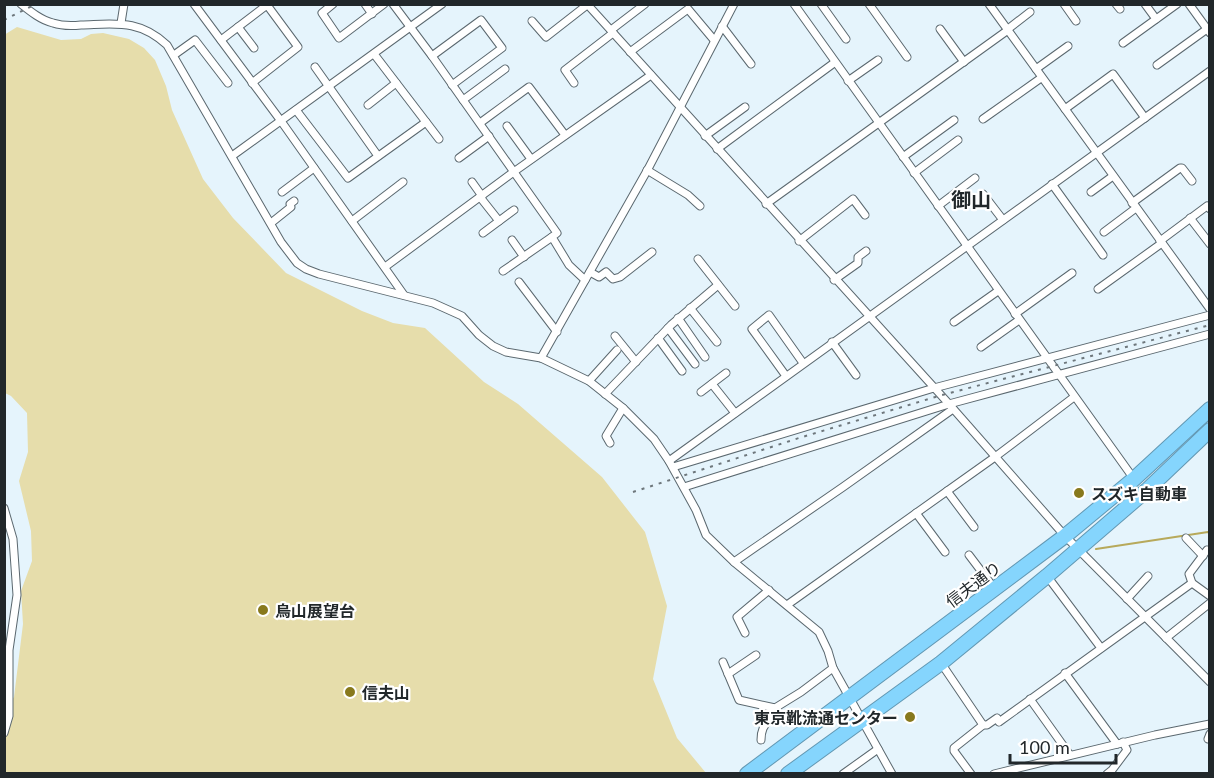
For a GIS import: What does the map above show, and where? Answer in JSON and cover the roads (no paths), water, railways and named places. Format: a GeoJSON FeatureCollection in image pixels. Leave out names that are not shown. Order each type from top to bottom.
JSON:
{"type":"FeatureCollection","features":[{"type":"Feature","properties":{"kind":"highway","name":"信夫通り"},"geometry":{"type":"LineString","coordinates":[[747,774],[1065,536],[1134,479],[1209,409]]}},
{"type":"Feature","properties":{"kind":"highway"},"geometry":{"type":"LineString","coordinates":[[788,774],[862,718],[941,663],[1079,549],[1207,438]]}},
{"type":"Feature","properties":{"kind":"street"},"geometry":{"type":"LineString","coordinates":[[21,4],[37,16],[54,24],[70,26],[121,23],[145,29],[156,35],[174,56],[288,253],[297,263],[319,274],[433,303],[462,316],[493,346],[506,352],[541,358],[589,381],[623,408],[654,439],[671,464],[706,535],[734,562],[819,632],[833,668],[892,774]]}},
{"type":"Feature","properties":{"kind":"street"},"geometry":{"type":"LineString","coordinates":[[121,23],[124,4]]}},
{"type":"Feature","properties":{"kind":"street"},"geometry":{"type":"LineString","coordinates":[[194,4],[404,295]]}},
{"type":"Feature","properties":{"kind":"street"},"geometry":{"type":"LineString","coordinates":[[333,4],[322,13],[339,38],[384,4]]}},
{"type":"Feature","properties":{"kind":"street"},"geometry":{"type":"LineString","coordinates":[[365,4],[372,14]]}},
{"type":"Feature","properties":{"kind":"street"},"geometry":{"type":"LineString","coordinates":[[393,4],[515,171],[557,233],[503,271]]}},
{"type":"Feature","properties":{"kind":"street"},"geometry":{"type":"LineString","coordinates":[[232,156],[442,4]]}},
{"type":"Feature","properties":{"kind":"street"},"geometry":{"type":"LineString","coordinates":[[574,83],[565,70],[645,4]]}},
{"type":"Feature","properties":{"kind":"street"},"geometry":{"type":"LineString","coordinates":[[541,358],[647,170],[734,4]]}},
{"type":"Feature","properties":{"kind":"street"},"geometry":{"type":"LineString","coordinates":[[794,4],[834,63],[1134,479]]}},
{"type":"Feature","properties":{"kind":"street"},"geometry":{"type":"LineString","coordinates":[[821,4],[846,39]]}},
{"type":"Feature","properties":{"kind":"street"},"geometry":{"type":"LineString","coordinates":[[868,4],[907,57]]}},
{"type":"Feature","properties":{"kind":"street"},"geometry":{"type":"LineString","coordinates":[[989,4],[1209,309]]}},
{"type":"Feature","properties":{"kind":"street"},"geometry":{"type":"LineString","coordinates":[[1064,4],[1076,21]]}},
{"type":"Feature","properties":{"kind":"street"},"geometry":{"type":"LineString","coordinates":[[1145,4],[1156,19]]}},
{"type":"Feature","properties":{"kind":"street"},"geometry":{"type":"LineString","coordinates":[[1123,43],[1177,4]]}},
{"type":"Feature","properties":{"kind":"street"},"geometry":{"type":"LineString","coordinates":[[1157,65],[1208,31],[1189,4]]}},
{"type":"Feature","properties":{"kind":"street"},"geometry":{"type":"LineString","coordinates":[[221,40],[267,5],[298,46],[252,83]]}},
{"type":"Feature","properties":{"kind":"street"},"geometry":{"type":"LineString","coordinates":[[532,21],[546,37],[587,5],[834,280],[951,406],[1065,536],[1144,617],[1208,676]]}},
{"type":"Feature","properties":{"kind":"street"},"geometry":{"type":"LineString","coordinates":[[630,52],[688,9],[714,40]]}},
{"type":"Feature","properties":{"kind":"street"},"geometry":{"type":"LineString","coordinates":[[766,204],[1030,12]]}},
{"type":"Feature","properties":{"kind":"street"},"geometry":{"type":"LineString","coordinates":[[432,56],[481,20],[502,48],[452,85]]}},
{"type":"Feature","properties":{"kind":"street"},"geometry":{"type":"LineString","coordinates":[[722,26],[751,64]]}},
{"type":"Feature","properties":{"kind":"street"},"geometry":{"type":"LineString","coordinates":[[238,27],[254,48]]}},
{"type":"Feature","properties":{"kind":"street"},"geometry":{"type":"LineString","coordinates":[[940,29],[964,62]]}},
{"type":"Feature","properties":{"kind":"street"},"geometry":{"type":"LineString","coordinates":[[174,56],[195,40],[228,83]]}},
{"type":"Feature","properties":{"kind":"street"},"geometry":{"type":"LineString","coordinates":[[1036,69],[1068,46]]}},
{"type":"Feature","properties":{"kind":"street"},"geometry":{"type":"LineString","coordinates":[[374,54],[439,139]]}},
{"type":"Feature","properties":{"kind":"street"},"geometry":{"type":"LineString","coordinates":[[848,81],[878,60]]}},
{"type":"Feature","properties":{"kind":"street"},"geometry":{"type":"LineString","coordinates":[[717,149],[834,63]]}},
{"type":"Feature","properties":{"kind":"street"},"geometry":{"type":"LineString","coordinates":[[315,68],[378,156]]}},
{"type":"Feature","properties":{"kind":"street"},"geometry":{"type":"LineString","coordinates":[[463,100],[505,69]]}},
{"type":"Feature","properties":{"kind":"street"},"geometry":{"type":"LineString","coordinates":[[671,464],[803,363],[1209,71]]}},
{"type":"Feature","properties":{"kind":"street"},"geometry":{"type":"LineString","coordinates":[[1065,109],[1113,74],[1145,118]]}},
{"type":"Feature","properties":{"kind":"street"},"geometry":{"type":"LineString","coordinates":[[385,267],[531,159],[651,75]]}},
{"type":"Feature","properties":{"kind":"street"},"geometry":{"type":"LineString","coordinates":[[983,119],[1041,78]]}},
{"type":"Feature","properties":{"kind":"street"},"geometry":{"type":"LineString","coordinates":[[368,105],[396,83]]}},
{"type":"Feature","properties":{"kind":"street"},"geometry":{"type":"LineString","coordinates":[[480,123],[529,87],[565,135]]}},
{"type":"Feature","properties":{"kind":"street"},"geometry":{"type":"LineString","coordinates":[[705,136],[745,107]]}},
{"type":"Feature","properties":{"kind":"street"},"geometry":{"type":"LineString","coordinates":[[296,110],[348,178],[426,122]]}},
{"type":"Feature","properties":{"kind":"street"},"geometry":{"type":"LineString","coordinates":[[903,158],[954,120]]}},
{"type":"Feature","properties":{"kind":"street"},"geometry":{"type":"LineString","coordinates":[[507,126],[531,159]]}},
{"type":"Feature","properties":{"kind":"street"},"geometry":{"type":"LineString","coordinates":[[459,159],[489,136]]}},
{"type":"Feature","properties":{"kind":"street"},"geometry":{"type":"LineString","coordinates":[[914,172],[958,140]]}},
{"type":"Feature","properties":{"kind":"street"},"geometry":{"type":"LineString","coordinates":[[282,192],[314,168]]}},
{"type":"Feature","properties":{"kind":"street"},"geometry":{"type":"LineString","coordinates":[[1104,232],[1180,168],[1192,181]]}},
{"type":"Feature","properties":{"kind":"street"},"geometry":{"type":"LineString","coordinates":[[647,170],[688,195],[700,206]]}},
{"type":"Feature","properties":{"kind":"street"},"geometry":{"type":"LineString","coordinates":[[1091,192],[1113,176]]}},
{"type":"Feature","properties":{"kind":"street"},"geometry":{"type":"LineString","coordinates":[[938,206],[975,178]]}},
{"type":"Feature","properties":{"kind":"street"},"geometry":{"type":"LineString","coordinates":[[351,221],[403,182]]}},
{"type":"Feature","properties":{"kind":"street"},"geometry":{"type":"LineString","coordinates":[[471,182],[499,221]]}},
{"type":"Feature","properties":{"kind":"street"},"geometry":{"type":"LineString","coordinates":[[1052,184],[1103,255]]}},
{"type":"Feature","properties":{"kind":"street"},"geometry":{"type":"LineString","coordinates":[[983,194],[1003,220]]}},
{"type":"Feature","properties":{"kind":"street"},"geometry":{"type":"LineString","coordinates":[[799,241],[853,200],[865,215]]}},
{"type":"Feature","properties":{"kind":"street"},"geometry":{"type":"LineString","coordinates":[[271,223],[291,207],[290,204],[294,201]]}},
{"type":"Feature","properties":{"kind":"street"},"geometry":{"type":"LineString","coordinates":[[1098,289],[1190,218],[1207,206],[1209,210]]}},
{"type":"Feature","properties":{"kind":"street"},"geometry":{"type":"LineString","coordinates":[[483,233],[514,210]]}},
{"type":"Feature","properties":{"kind":"street"},"geometry":{"type":"LineString","coordinates":[[1190,218],[1209,244]]}},
{"type":"Feature","properties":{"kind":"street"},"geometry":{"type":"LineString","coordinates":[[552,237],[569,265],[585,280]]}},
{"type":"Feature","properties":{"kind":"street"},"geometry":{"type":"LineString","coordinates":[[512,240],[524,257]]}},
{"type":"Feature","properties":{"kind":"street"},"geometry":{"type":"LineString","coordinates":[[834,280],[858,262],[858,257],[866,251]]}},
{"type":"Feature","properties":{"kind":"street"},"geometry":{"type":"LineString","coordinates":[[590,272],[599,278],[606,272],[613,279],[620,277],[652,252]]}},
{"type":"Feature","properties":{"kind":"street"},"geometry":{"type":"LineString","coordinates":[[698,259],[735,306]]}},
{"type":"Feature","properties":{"kind":"street"},"geometry":{"type":"LineString","coordinates":[[981,347],[1072,273]]}},
{"type":"Feature","properties":{"kind":"street"},"geometry":{"type":"LineString","coordinates":[[519,282],[556,332]]}},
{"type":"Feature","properties":{"kind":"street"},"geometry":{"type":"LineString","coordinates":[[605,394],[678,318],[718,285]]}},
{"type":"Feature","properties":{"kind":"street"},"geometry":{"type":"LineString","coordinates":[[954,322],[998,291]]}},
{"type":"Feature","properties":{"kind":"street"},"geometry":{"type":"LineString","coordinates":[[690,308],[717,342]]}},
{"type":"Feature","properties":{"kind":"street"},"geometry":{"type":"LineString","coordinates":[[786,376],[752,329],[769,315],[803,363]]}},
{"type":"Feature","properties":{"kind":"street"},"geometry":{"type":"LineString","coordinates":[[671,464],[934,388],[1209,315]]}},
{"type":"Feature","properties":{"kind":"street"},"geometry":{"type":"LineString","coordinates":[[678,318],[705,357]]}},
{"type":"Feature","properties":{"kind":"street"},"geometry":{"type":"LineString","coordinates":[[668,328],[695,364]]}},
{"type":"Feature","properties":{"kind":"street"},"geometry":{"type":"LineString","coordinates":[[684,487],[1057,374],[1209,334]]}},
{"type":"Feature","properties":{"kind":"street"},"geometry":{"type":"LineString","coordinates":[[615,336],[636,362]]}},
{"type":"Feature","properties":{"kind":"street"},"geometry":{"type":"LineString","coordinates":[[658,338],[682,371]]}},
{"type":"Feature","properties":{"kind":"street"},"geometry":{"type":"LineString","coordinates":[[832,342],[856,375]]}},
{"type":"Feature","properties":{"kind":"street"},"geometry":{"type":"LineString","coordinates":[[589,381],[617,350]]}},
{"type":"Feature","properties":{"kind":"street"},"geometry":{"type":"LineString","coordinates":[[701,392],[726,373]]}},
{"type":"Feature","properties":{"kind":"street"},"geometry":{"type":"LineString","coordinates":[[712,384],[735,413]]}},
{"type":"Feature","properties":{"kind":"street"},"geometry":{"type":"LineString","coordinates":[[787,605],[995,457],[1074,397]]}},
{"type":"Feature","properties":{"kind":"street"},"geometry":{"type":"LineString","coordinates":[[734,562],[843,487],[951,406]]}},
{"type":"Feature","properties":{"kind":"street"},"geometry":{"type":"LineString","coordinates":[[610,443],[606,436],[623,408]]}},
{"type":"Feature","properties":{"kind":"street"},"geometry":{"type":"LineString","coordinates":[[947,491],[974,527]]}},
{"type":"Feature","properties":{"kind":"street"},"geometry":{"type":"LineString","coordinates":[[4,508],[13,539],[17,595],[9,650],[9,716],[4,733]]}},
{"type":"Feature","properties":{"kind":"street"},"geometry":{"type":"LineString","coordinates":[[916,513],[945,552]]}},
{"type":"Feature","properties":{"kind":"street"},"geometry":{"type":"LineString","coordinates":[[1186,538],[1205,553],[1189,572],[1192,583],[1209,596]]}},
{"type":"Feature","properties":{"kind":"street"},"geometry":{"type":"LineString","coordinates":[[969,555],[994,588]]}},
{"type":"Feature","properties":{"kind":"street"},"geometry":{"type":"LineString","coordinates":[[1047,576],[1101,648]]}},
{"type":"Feature","properties":{"kind":"street"},"geometry":{"type":"LineString","coordinates":[[1126,599],[1148,576]]}},
{"type":"Feature","properties":{"kind":"street"},"geometry":{"type":"LineString","coordinates":[[971,774],[954,748],[983,724],[987,725],[997,718],[999,722],[1192,583]]}},
{"type":"Feature","properties":{"kind":"street"},"geometry":{"type":"LineString","coordinates":[[745,633],[737,617],[769,590]]}},
{"type":"Feature","properties":{"kind":"street"},"geometry":{"type":"LineString","coordinates":[[1166,638],[1209,603]]}},
{"type":"Feature","properties":{"kind":"street"},"geometry":{"type":"LineString","coordinates":[[728,674],[756,655]]}},
{"type":"Feature","properties":{"kind":"street"},"geometry":{"type":"LineString","coordinates":[[723,662],[739,700],[775,708]]}},
{"type":"Feature","properties":{"kind":"street"},"geometry":{"type":"LineString","coordinates":[[941,663],[983,724]]}},
{"type":"Feature","properties":{"kind":"street"},"geometry":{"type":"LineString","coordinates":[[761,740],[761,730],[775,708],[833,668]]}},
{"type":"Feature","properties":{"kind":"street"},"geometry":{"type":"LineString","coordinates":[[1065,673],[1127,750],[1107,774]]}},
{"type":"Feature","properties":{"kind":"street"},"geometry":{"type":"LineString","coordinates":[[1030,699],[1070,755]]}},
{"type":"Feature","properties":{"kind":"street"},"geometry":{"type":"LineString","coordinates":[[994,774],[1209,724]]}},
{"type":"Feature","properties":{"kind":"street"},"geometry":{"type":"LineString","coordinates":[[843,774],[878,749]]}},
{"type":"Feature","properties":{"kind":"waterway"},"geometry":{"type":"LineString","coordinates":[[1096,549],[1208,532],[1210,534]]}},
{"type":"Feature","properties":{"kind":"railway"},"geometry":{"type":"LineString","coordinates":[[4,20],[36,4]]}},
{"type":"Feature","properties":{"kind":"railway"},"geometry":{"type":"LineString","coordinates":[[633,492],[799,438],[942,395],[1210,325]]}},
{"type":"Feature","properties":{"kind":"place","name":"スズキ自動車"},"geometry":{"type":"Point","coordinates":[1079,493]}},
{"type":"Feature","properties":{"kind":"place","name":"烏山展望台"},"geometry":{"type":"Point","coordinates":[263,610]}},
{"type":"Feature","properties":{"kind":"place","name":"信夫山"},"geometry":{"type":"Point","coordinates":[350,692]}},
{"type":"Feature","properties":{"kind":"place","name":"東京靴流通センター"},"geometry":{"type":"Point","coordinates":[910,717]}},
{"type":"Feature","properties":{"kind":"district","name":"御山"},"geometry":{"type":"Point","coordinates":[971,199]}}]}
